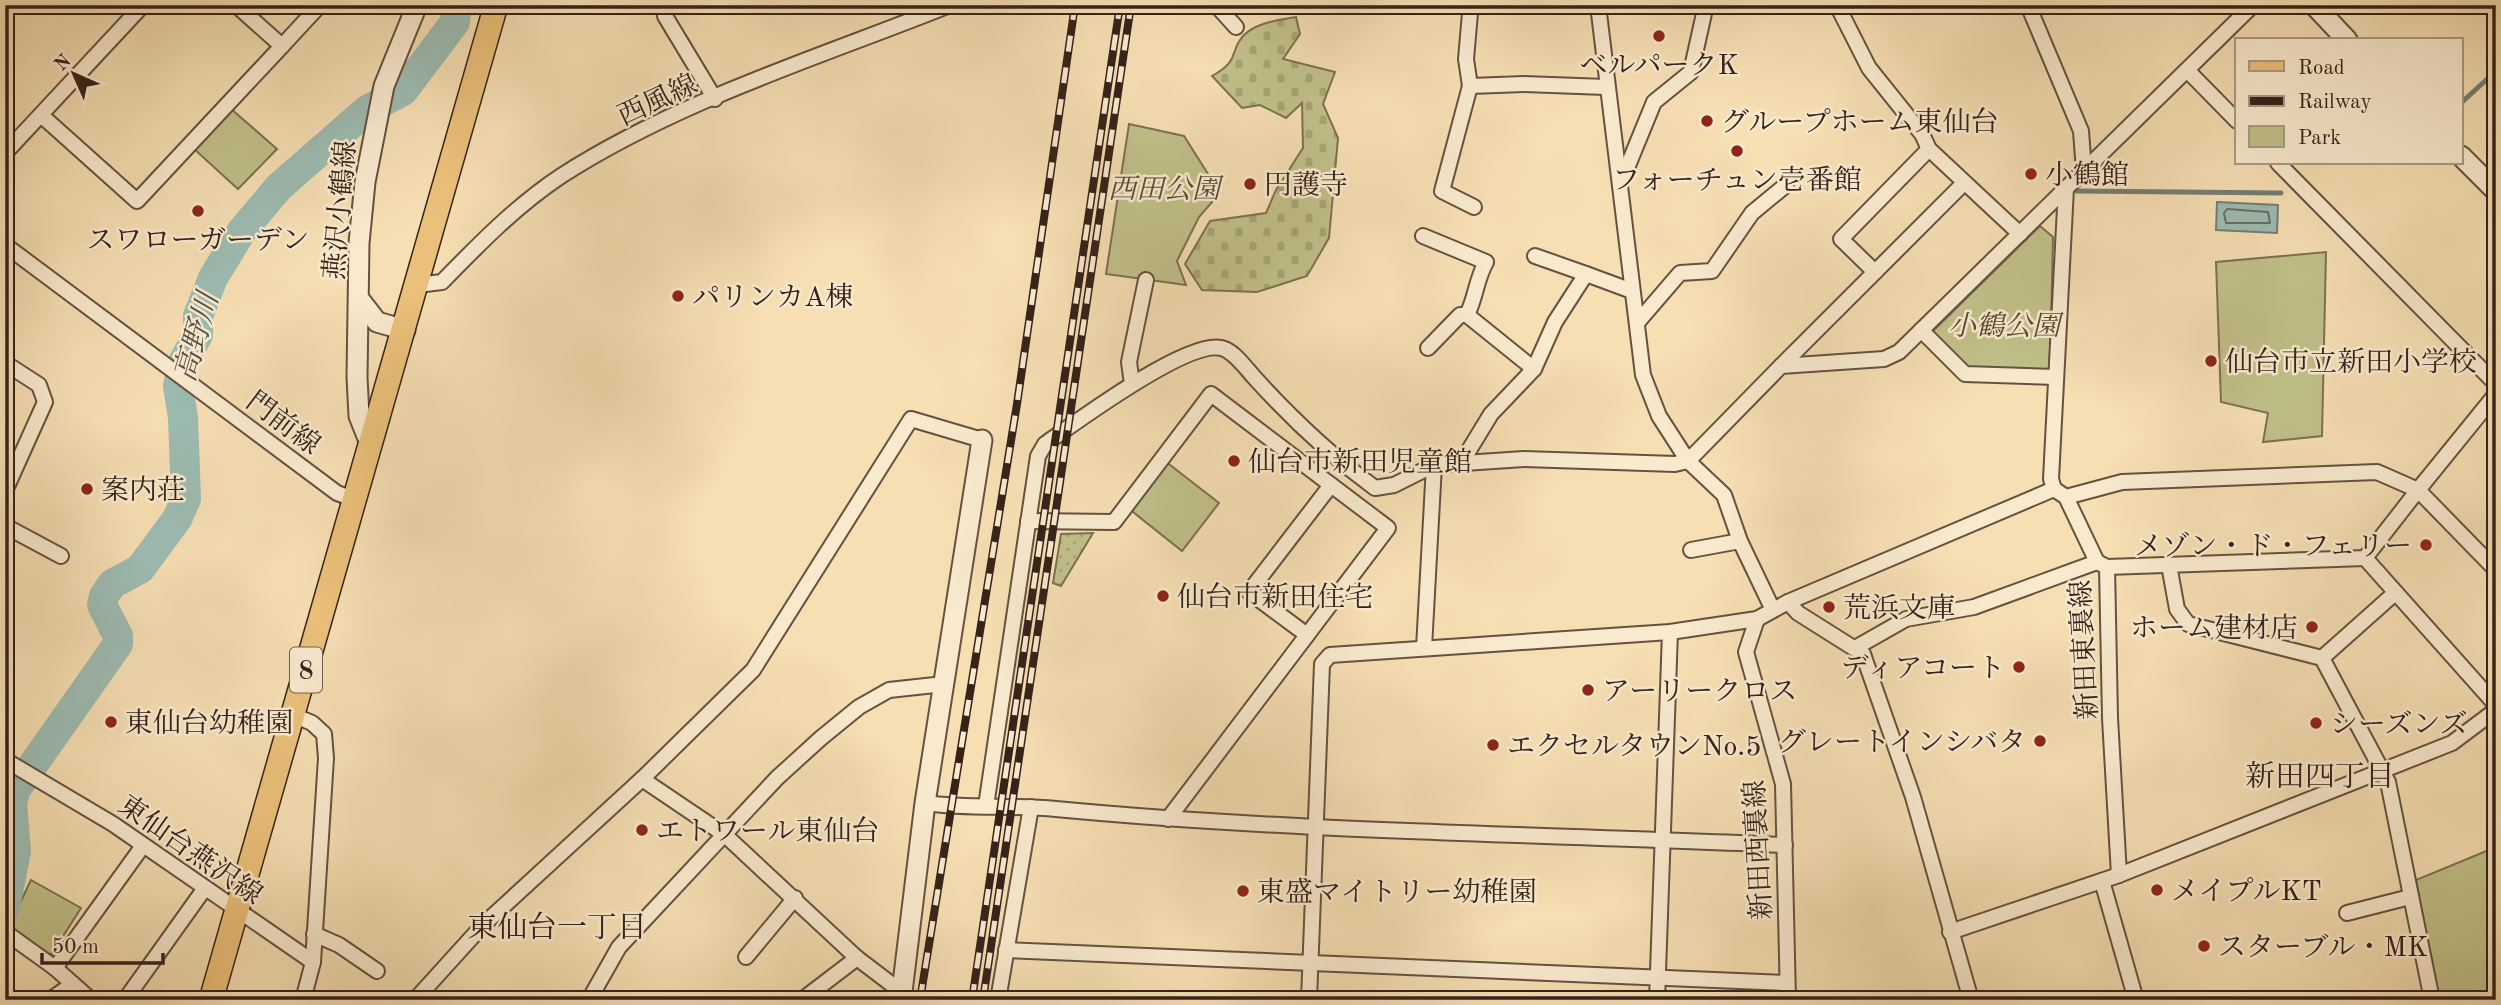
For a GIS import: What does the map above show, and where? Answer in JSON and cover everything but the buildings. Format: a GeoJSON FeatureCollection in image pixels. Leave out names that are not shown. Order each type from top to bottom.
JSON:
{"type":"FeatureCollection","features":[{"type":"Feature","properties":{"kind":"main road","name":"8"},"geometry":{"type":"LineString","coordinates":[[211,1000],[496,5]]}},
{"type":"Feature","properties":{"kind":"street"},"geometry":{"type":"LineString","coordinates":[[5,153],[143,5]]}},
{"type":"Feature","properties":{"kind":"street"},"geometry":{"type":"LineString","coordinates":[[236,5],[282,46]]}},
{"type":"Feature","properties":{"kind":"street"},"geometry":{"type":"LineString","coordinates":[[41,115],[137,201],[320,5]]}},
{"type":"Feature","properties":{"kind":"street","name":"燕沢小鶴線"},"geometry":{"type":"LineString","coordinates":[[403,335],[377,322],[360,300],[359,243],[365,182],[377,111],[384,86],[417,5]]}},
{"type":"Feature","properties":{"kind":"street"},"geometry":{"type":"LineString","coordinates":[[670,5],[665,16],[715,99]]}},
{"type":"Feature","properties":{"kind":"street","name":"西風線"},"geometry":{"type":"LineString","coordinates":[[416,285],[442,282],[494,228],[560,177],[653,125],[950,5]]}},
{"type":"Feature","properties":{"kind":"street"},"geometry":{"type":"LineString","coordinates":[[1216,5],[1236,27]]}},
{"type":"Feature","properties":{"kind":"street"},"geometry":{"type":"LineString","coordinates":[[1598,5],[1643,375],[1659,416],[1688,461],[1724,495],[1740,541],[1773,610]]}},
{"type":"Feature","properties":{"kind":"street"},"geometry":{"type":"LineString","coordinates":[[1620,185],[1654,102],[1691,72],[1705,9],[1711,5]]}},
{"type":"Feature","properties":{"kind":"street"},"geometry":{"type":"LineString","coordinates":[[1837,5],[1869,68],[1922,134],[1929,149],[2020,234]]}},
{"type":"Feature","properties":{"kind":"street"},"geometry":{"type":"LineString","coordinates":[[2028,5],[2081,131],[2084,171]]}},
{"type":"Feature","properties":{"kind":"street"},"geometry":{"type":"LineString","coordinates":[[1781,366],[1884,359],[1899,352],[2253,5]]}},
{"type":"Feature","properties":{"kind":"street"},"geometry":{"type":"LineString","coordinates":[[2314,5],[2345,38]]}},
{"type":"Feature","properties":{"kind":"street"},"geometry":{"type":"LineString","coordinates":[[1470,13],[1466,59],[1470,86],[1442,191],[1474,207]]}},
{"type":"Feature","properties":{"kind":"street"},"geometry":{"type":"LineString","coordinates":[[2187,70],[2235,119]]}},
{"type":"Feature","properties":{"kind":"street"},"geometry":{"type":"LineString","coordinates":[[1470,86],[1524,84],[1606,88]]}},
{"type":"Feature","properties":{"kind":"street"},"geometry":{"type":"LineString","coordinates":[[1875,272],[1841,239],[1929,149]]}},
{"type":"Feature","properties":{"kind":"street"},"geometry":{"type":"LineString","coordinates":[[2462,157],[2496,191]]}},
{"type":"Feature","properties":{"kind":"street"},"geometry":{"type":"LineString","coordinates":[[2279,164],[2496,384]]}},
{"type":"Feature","properties":{"kind":"street"},"geometry":{"type":"LineString","coordinates":[[986,806],[1038,456],[1045,444],[1132,384],[1206,348],[1220,347],[1236,358],[1284,411],[1339,461],[1375,488],[1394,485],[1434,465],[1524,459],[1675,464],[1688,461],[1964,183]]}},
{"type":"Feature","properties":{"kind":"street"},"geometry":{"type":"LineString","coordinates":[[1637,323],[1680,272],[1712,271],[1752,213],[1786,185]]}},
{"type":"Feature","properties":{"kind":"street","name":"新田東裏線"},"geometry":{"type":"LineString","coordinates":[[2066,188],[2051,479],[2102,564],[2119,875]]}},
{"type":"Feature","properties":{"kind":"street"},"geometry":{"type":"LineString","coordinates":[[1423,236],[1486,262],[1476,279],[1476,298],[1467,315]]}},
{"type":"Feature","properties":{"kind":"street","name":"門前線"},"geometry":{"type":"LineString","coordinates":[[5,245],[337,493],[356,500]]}},
{"type":"Feature","properties":{"kind":"street"},"geometry":{"type":"LineString","coordinates":[[1535,256],[1632,292]]}},
{"type":"Feature","properties":{"kind":"street"},"geometry":{"type":"LineString","coordinates":[[1460,465],[1491,414],[1534,369],[1555,322],[1586,274]]}},
{"type":"Feature","properties":{"kind":"street"},"geometry":{"type":"LineString","coordinates":[[1132,384],[1129,362],[1146,280]]}},
{"type":"Feature","properties":{"kind":"street"},"geometry":{"type":"LineString","coordinates":[[360,300],[359,415],[371,446]]}},
{"type":"Feature","properties":{"kind":"street"},"geometry":{"type":"LineString","coordinates":[[1428,348],[1460,315],[1467,315],[1534,369]]}},
{"type":"Feature","properties":{"kind":"street"},"geometry":{"type":"LineString","coordinates":[[1921,330],[1965,374],[2056,377]]}},
{"type":"Feature","properties":{"kind":"street"},"geometry":{"type":"LineString","coordinates":[[5,363],[39,384],[45,402],[5,491]]}},
{"type":"Feature","properties":{"kind":"street"},"geometry":{"type":"LineString","coordinates":[[1028,521],[1114,522],[1211,394],[1388,528],[1168,819]]}},
{"type":"Feature","properties":{"kind":"street"},"geometry":{"type":"LineString","coordinates":[[2365,558],[2496,394]]}},
{"type":"Feature","properties":{"kind":"street"},"geometry":{"type":"LineString","coordinates":[[418,999],[483,925],[642,779],[752,670],[911,419],[982,440],[925,803],[902,996]]}},
{"type":"Feature","properties":{"kind":"street"},"geometry":{"type":"LineString","coordinates":[[1424,648],[1434,465]]}},
{"type":"Feature","properties":{"kind":"street"},"geometry":{"type":"LineString","coordinates":[[1309,1000],[1322,664],[1330,655],[1670,632],[1757,619],[1788,602],[2060,493],[2122,482],[2377,472],[2418,490],[2496,570]]}},
{"type":"Feature","properties":{"kind":"street"},"geometry":{"type":"LineString","coordinates":[[1307,635],[1249,592],[1331,485]]}},
{"type":"Feature","properties":{"kind":"street"},"geometry":{"type":"LineString","coordinates":[[5,526],[61,556]]}},
{"type":"Feature","properties":{"kind":"street"},"geometry":{"type":"LineString","coordinates":[[1690,550],[1740,541]]}},
{"type":"Feature","properties":{"kind":"street"},"geometry":{"type":"LineString","coordinates":[[1855,648],[1906,619],[1974,607],[2102,564],[2169,565],[2365,558]]}},
{"type":"Feature","properties":{"kind":"street"},"geometry":{"type":"LineString","coordinates":[[1950,932],[2119,875],[2452,743],[2496,708],[2365,558]]}},
{"type":"Feature","properties":{"kind":"street"},"geometry":{"type":"LineString","coordinates":[[2169,565],[2176,609],[2188,624],[2322,658],[2388,782],[2432,1000]]}},
{"type":"Feature","properties":{"kind":"street"},"geometry":{"type":"LineString","coordinates":[[2322,658],[2395,593]]}},
{"type":"Feature","properties":{"kind":"street"},"geometry":{"type":"LineString","coordinates":[[1788,602],[1798,613],[1863,654],[1913,797],[1971,1000]]}},
{"type":"Feature","properties":{"kind":"street","name":"新田西裏線"},"geometry":{"type":"LineString","coordinates":[[1757,619],[1746,652],[1783,784],[1788,1000]]}},
{"type":"Feature","properties":{"kind":"street"},"geometry":{"type":"LineString","coordinates":[[1657,1000],[1670,632]]}},
{"type":"Feature","properties":{"kind":"street"},"geometry":{"type":"LineString","coordinates":[[589,1000],[619,947],[776,778],[859,707],[890,690],[944,684]]}},
{"type":"Feature","properties":{"kind":"street"},"geometry":{"type":"LineString","coordinates":[[293,716],[312,723],[324,734],[326,743],[313,962],[303,1000]]}},
{"type":"Feature","properties":{"kind":"street","name":"東仙台燕沢線"},"geometry":{"type":"LineString","coordinates":[[5,760],[113,824],[142,847],[313,962]]}},
{"type":"Feature","properties":{"kind":"street"},"geometry":{"type":"LineString","coordinates":[[642,779],[725,835],[857,958],[902,996]]}},
{"type":"Feature","properties":{"kind":"street"},"geometry":{"type":"LineString","coordinates":[[925,803],[959,807],[1031,807],[1316,828],[1785,845]]}},
{"type":"Feature","properties":{"kind":"street"},"geometry":{"type":"LineString","coordinates":[[998,1000],[1031,807]]}},
{"type":"Feature","properties":{"kind":"street"},"geometry":{"type":"LineString","coordinates":[[55,968],[142,847]]}},
{"type":"Feature","properties":{"kind":"street"},"geometry":{"type":"LineString","coordinates":[[2102,881],[2136,1000]]}},
{"type":"Feature","properties":{"kind":"street"},"geometry":{"type":"LineString","coordinates":[[125,1000],[205,888]]}},
{"type":"Feature","properties":{"kind":"street"},"geometry":{"type":"LineString","coordinates":[[2347,913],[2410,897]]}},
{"type":"Feature","properties":{"kind":"street"},"geometry":{"type":"LineString","coordinates":[[746,957],[795,898]]}},
{"type":"Feature","properties":{"kind":"street"},"geometry":{"type":"LineString","coordinates":[[6,933],[55,968],[92,1000]]}},
{"type":"Feature","properties":{"kind":"street"},"geometry":{"type":"LineString","coordinates":[[314,934],[339,945],[377,971]]}},
{"type":"Feature","properties":{"kind":"street"},"geometry":{"type":"LineString","coordinates":[[1006,950],[1657,980],[1787,983]]}},
{"type":"Feature","properties":{"kind":"street"},"geometry":{"type":"LineString","coordinates":[[802,1000],[857,958]]}},
{"type":"Feature","properties":{"kind":"street"},"geometry":{"type":"LineString","coordinates":[[50,1000],[73,984]]}},
{"type":"Feature","properties":{"kind":"green space"},"geometry":{"type":"Polygon","coordinates":[[[1296,17],[1300,34],[1283,59],[1335,72],[1323,104],[1338,138],[1329,238],[1307,276],[1257,292],[1202,290],[1185,264],[1210,221],[1266,213],[1276,190],[1303,148],[1302,103],[1286,118],[1260,105],[1242,108],[1212,76],[1227,65],[1239,41],[1249,31],[1269,22],[1296,17]]]}},
{"type":"Feature","properties":{"kind":"green space"},"geometry":{"type":"Polygon","coordinates":[[[230,108],[277,149],[238,189],[193,148],[230,108]]]}},
{"type":"Feature","properties":{"kind":"green space","name":"西田公園"},"geometry":{"type":"Polygon","coordinates":[[[1129,124],[1184,136],[1220,193],[1199,217],[1177,261],[1186,285],[1106,274],[1129,124]]]}},
{"type":"Feature","properties":{"kind":"green space","name":"小鶴公園"},"geometry":{"type":"Polygon","coordinates":[[[2040,226],[2053,237],[2050,370],[1966,371],[1930,334],[2040,226]]]}},
{"type":"Feature","properties":{"kind":"green space"},"geometry":{"type":"Polygon","coordinates":[[[2326,252],[2322,436],[2263,442],[2268,413],[2221,402],[2216,262],[2326,252]]]}},
{"type":"Feature","properties":{"kind":"green space"},"geometry":{"type":"Polygon","coordinates":[[[1165,461],[1219,503],[1182,551],[1128,508],[1165,461]]]}},
{"type":"Feature","properties":{"kind":"green space"},"geometry":{"type":"Polygon","coordinates":[[[1093,533],[1061,586],[1053,583],[1061,534],[1093,533]]]}},
{"type":"Feature","properties":{"kind":"green space"},"geometry":{"type":"Polygon","coordinates":[[[2496,847],[2496,1000],[2438,1000],[2416,880],[2496,847]]]}},
{"type":"Feature","properties":{"kind":"green space"},"geometry":{"type":"Polygon","coordinates":[[[31,880],[81,908],[51,955],[9,926],[31,880]]]}},
{"type":"Feature","properties":{"kind":"water"},"geometry":{"type":"Polygon","coordinates":[[[2217,202],[2278,205],[2277,233],[2216,230],[2217,202]]]}},
{"type":"Feature","properties":{"kind":"waterway","name":"高野川"},"geometry":{"type":"LineString","coordinates":[[5,908],[16,851],[12,803],[16,789],[118,644],[118,636],[102,605],[104,596],[112,584],[140,569],[177,519],[186,499],[183,418],[178,386],[183,362],[198,335],[198,316],[213,278],[241,232],[279,187],[367,110],[403,91],[455,22],[457,5]]}},
{"type":"Feature","properties":{"kind":"waterway"},"geometry":{"type":"LineString","coordinates":[[2462,102],[2496,71]]}},
{"type":"Feature","properties":{"kind":"waterway"},"geometry":{"type":"LineString","coordinates":[[2077,191],[2281,193]]}},
{"type":"Feature","properties":{"kind":"railway"},"geometry":{"type":"LineString","coordinates":[[920,1000],[1017,404],[1075,5]]}},
{"type":"Feature","properties":{"kind":"railway"},"geometry":{"type":"LineString","coordinates":[[972,1000],[1120,5]]}},
{"type":"Feature","properties":{"kind":"railway"},"geometry":{"type":"LineString","coordinates":[[983,1000],[1131,5]]}},
{"type":"Feature","properties":{"kind":"place","name":"ベルパークK"},"geometry":{"type":"Point","coordinates":[1659,36]}},
{"type":"Feature","properties":{"kind":"place","name":"グループホーム東仙台"},"geometry":{"type":"Point","coordinates":[1707,121]}},
{"type":"Feature","properties":{"kind":"place","name":"フォーチュン壱番館"},"geometry":{"type":"Point","coordinates":[1737,151]}},
{"type":"Feature","properties":{"kind":"place","name":"小鶴館"},"geometry":{"type":"Point","coordinates":[2031,174]}},
{"type":"Feature","properties":{"kind":"place","name":"円護寺"},"geometry":{"type":"Point","coordinates":[1250,184]}},
{"type":"Feature","properties":{"kind":"place","name":"スワローガーデン"},"geometry":{"type":"Point","coordinates":[198,211]}},
{"type":"Feature","properties":{"kind":"place","name":"パリンカA棟"},"geometry":{"type":"Point","coordinates":[678,296]}},
{"type":"Feature","properties":{"kind":"place","name":"仙台市立新田小学校"},"geometry":{"type":"Point","coordinates":[2211,361]}},
{"type":"Feature","properties":{"kind":"place","name":"仙台市新田児童館"},"geometry":{"type":"Point","coordinates":[1234,461]}},
{"type":"Feature","properties":{"kind":"place","name":"案内荘"},"geometry":{"type":"Point","coordinates":[87,489]}},
{"type":"Feature","properties":{"kind":"place","name":"メゾン・ド・フェリー"},"geometry":{"type":"Point","coordinates":[2426,545]}},
{"type":"Feature","properties":{"kind":"place","name":"仙台市新田住宅"},"geometry":{"type":"Point","coordinates":[1163,596]}},
{"type":"Feature","properties":{"kind":"place","name":"荒浜文庫"},"geometry":{"type":"Point","coordinates":[1829,607]}},
{"type":"Feature","properties":{"kind":"place","name":"ホーム建材店"},"geometry":{"type":"Point","coordinates":[2312,627]}},
{"type":"Feature","properties":{"kind":"place","name":"ディアコート"},"geometry":{"type":"Point","coordinates":[2019,667]}},
{"type":"Feature","properties":{"kind":"place","name":"アーリークロス"},"geometry":{"type":"Point","coordinates":[1588,690]}},
{"type":"Feature","properties":{"kind":"place","name":"東仙台幼稚園"},"geometry":{"type":"Point","coordinates":[111,722]}},
{"type":"Feature","properties":{"kind":"place","name":"シーズンズ"},"geometry":{"type":"Point","coordinates":[2316,723]}},
{"type":"Feature","properties":{"kind":"place","name":"グレートインシバタ"},"geometry":{"type":"Point","coordinates":[2040,741]}},
{"type":"Feature","properties":{"kind":"place","name":"エクセルタウンNo.5"},"geometry":{"type":"Point","coordinates":[1493,745]}},
{"type":"Feature","properties":{"kind":"place","name":"エトワール東仙台"},"geometry":{"type":"Point","coordinates":[642,830]}},
{"type":"Feature","properties":{"kind":"place","name":"メイプルKT"},"geometry":{"type":"Point","coordinates":[2157,890]}},
{"type":"Feature","properties":{"kind":"place","name":"東盛マイトリー幼稚園"},"geometry":{"type":"Point","coordinates":[1243,891]}},
{"type":"Feature","properties":{"kind":"place","name":"スターブル・MK"},"geometry":{"type":"Point","coordinates":[2204,946]}},
{"type":"Feature","properties":{"kind":"district","name":"新田四丁目"},"geometry":{"type":"Point","coordinates":[2320,776]}},
{"type":"Feature","properties":{"kind":"district","name":"東仙台一丁目"},"geometry":{"type":"Point","coordinates":[557,927]}}]}
